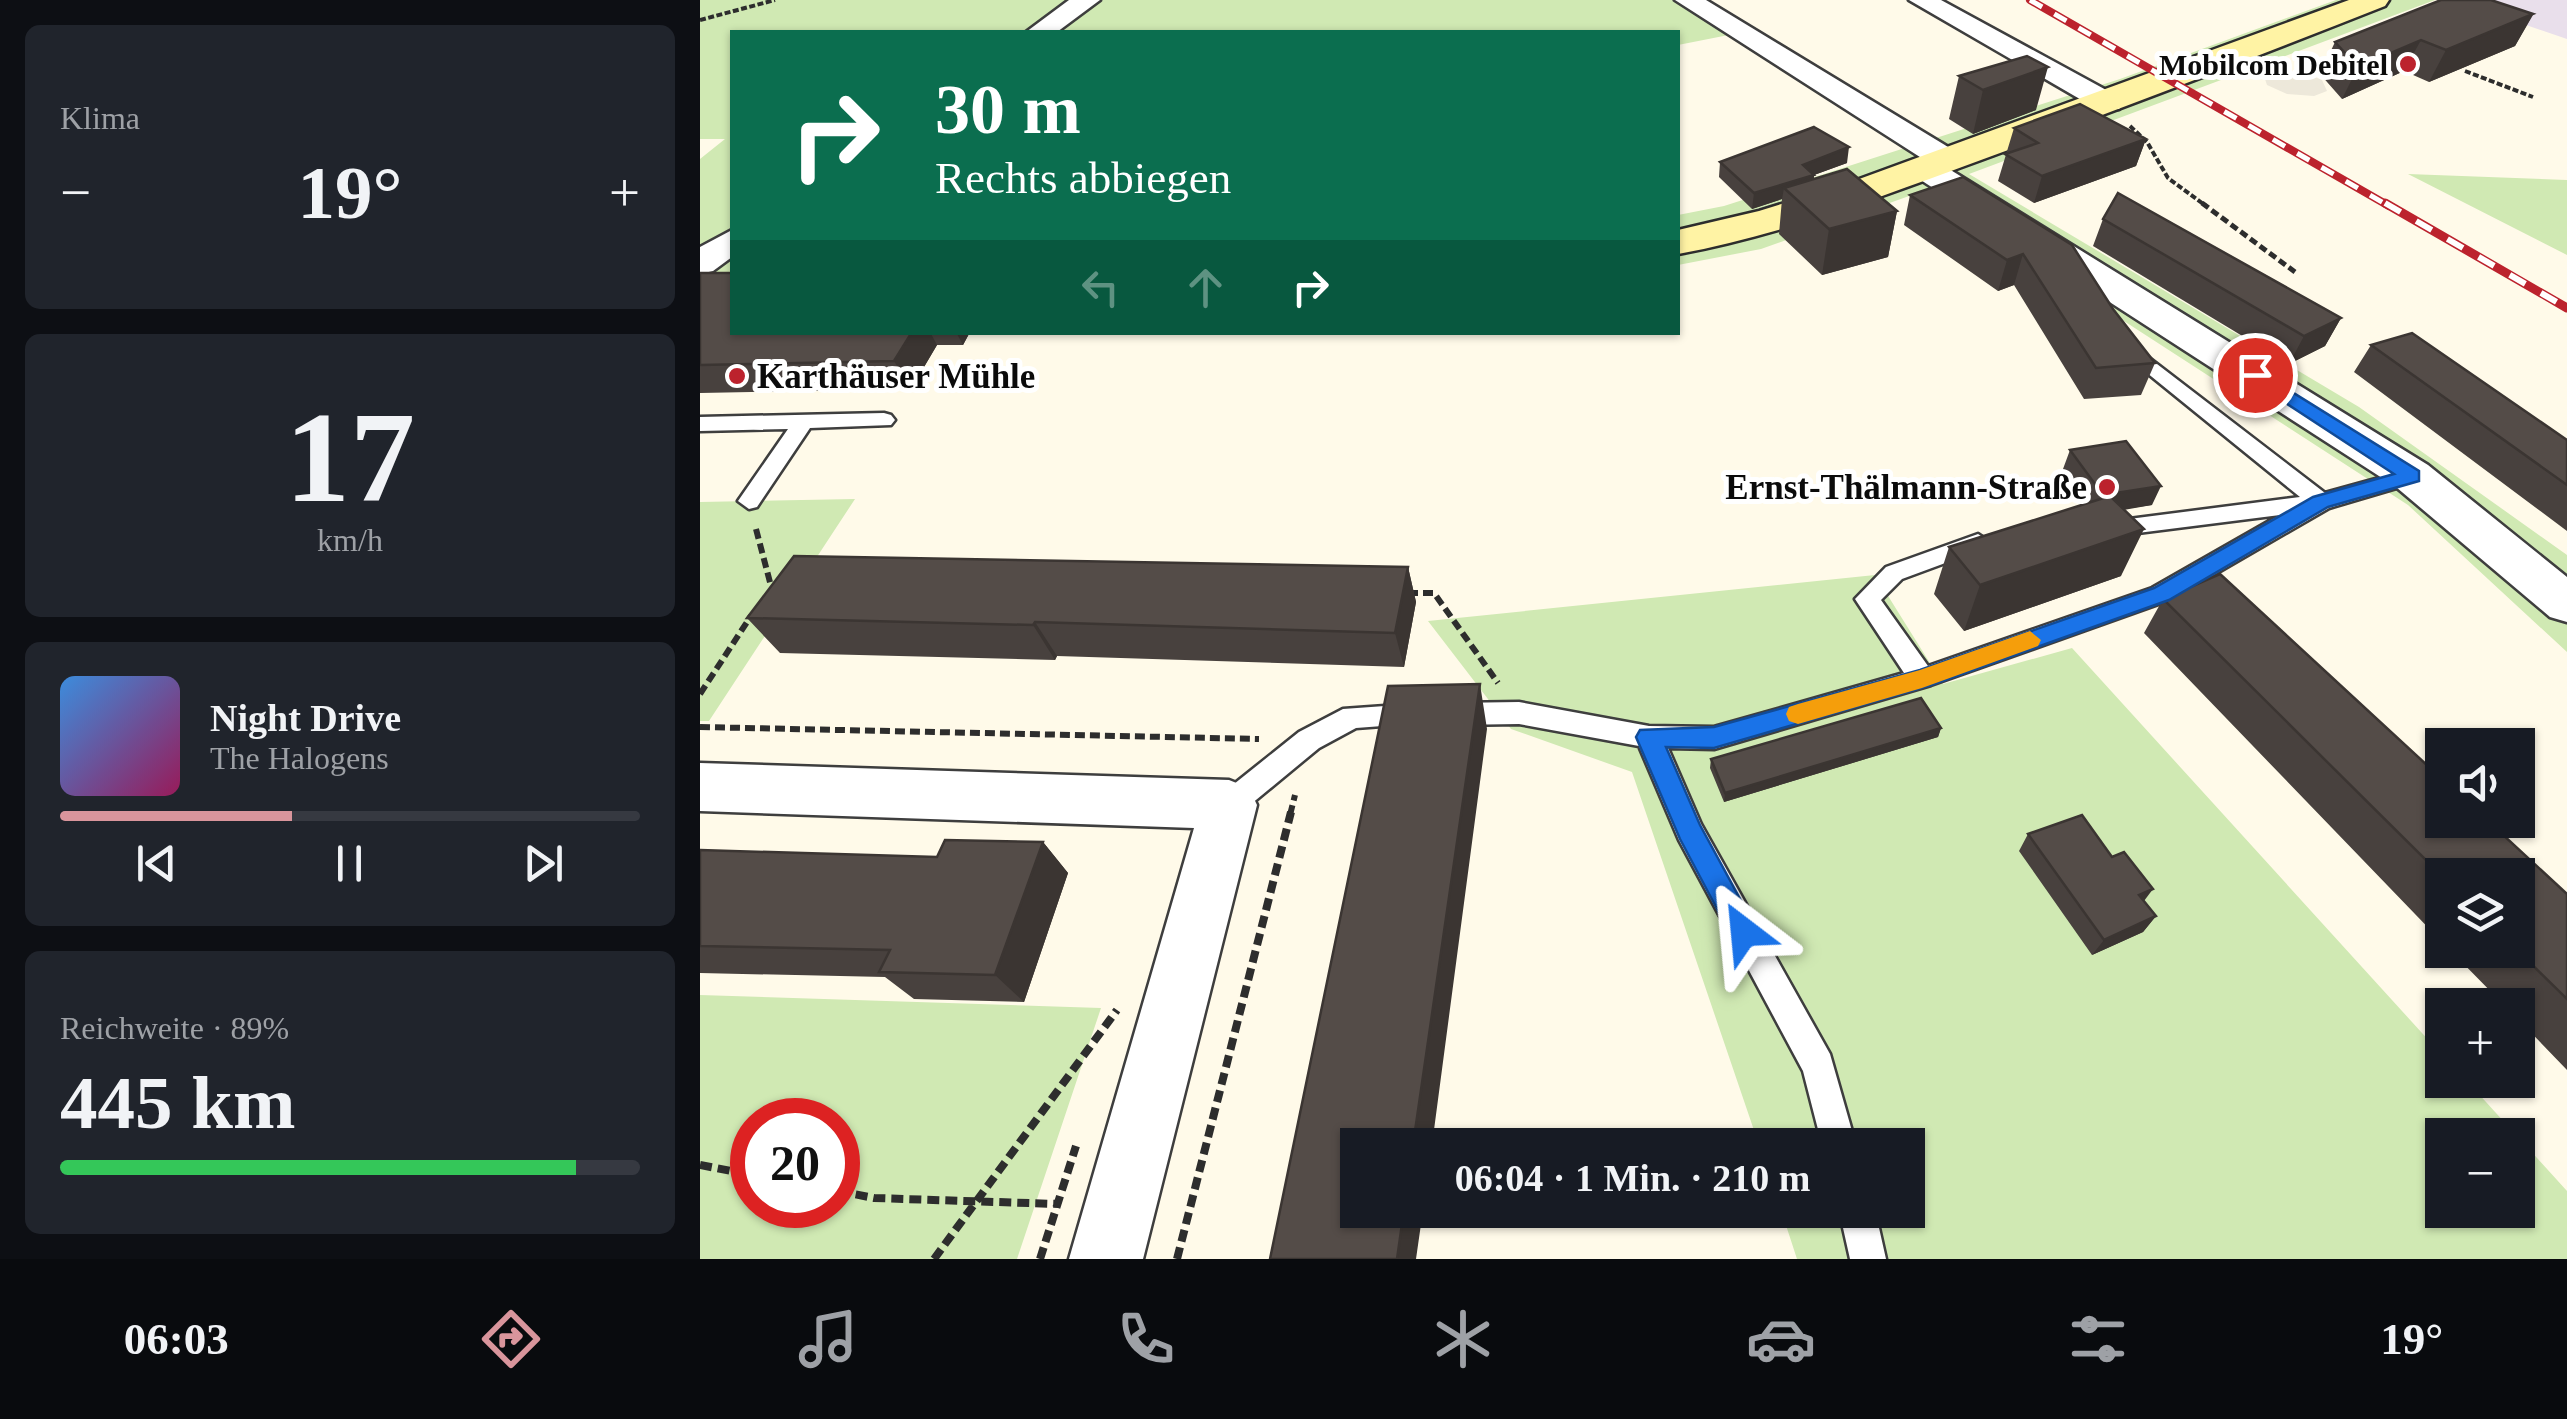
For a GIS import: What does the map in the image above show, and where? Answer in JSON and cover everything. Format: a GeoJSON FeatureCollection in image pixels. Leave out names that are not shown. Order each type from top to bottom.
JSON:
{"type":"FeatureCollection","features":[{"type":"Feature","properties":{"kind":"main road"},"geometry":{"type":"LineString","coordinates":[[1680,242],[1793,215],[2108,103],[2376,0]]}},
{"type":"Feature","properties":{"kind":"main road"},"geometry":{"type":"LineString","coordinates":[[700,284],[730,282]]}},
{"type":"Feature","properties":{"kind":"street"},"geometry":{"type":"LineString","coordinates":[[1043,30],[1087,0]]}},
{"type":"Feature","properties":{"kind":"street"},"geometry":{"type":"LineString","coordinates":[[1688,0],[1936,164],[2094,286],[2412,476],[2567,604]]}},
{"type":"Feature","properties":{"kind":"street"},"geometry":{"type":"LineString","coordinates":[[1922,0],[2108,103]]}},
{"type":"Feature","properties":{"kind":"street"},"geometry":{"type":"LineString","coordinates":[[700,263],[730,242]]}},
{"type":"Feature","properties":{"kind":"street"},"geometry":{"type":"LineString","coordinates":[[700,787],[1229,805],[1106,1259]]}},
{"type":"Feature","properties":{"kind":"lane"},"geometry":{"type":"LineString","coordinates":[[2111,334],[2321,502]]}},
{"type":"Feature","properties":{"kind":"lane"},"geometry":{"type":"LineString","coordinates":[[704,428],[884,420]]}},
{"type":"Feature","properties":{"kind":"lane"},"geometry":{"type":"LineString","coordinates":[[749,502],[804,422]]}},
{"type":"Feature","properties":{"kind":"lane"},"geometry":{"type":"LineString","coordinates":[[2081,532],[2321,502],[2412,476]]}},
{"type":"Feature","properties":{"kind":"lane"},"geometry":{"type":"LineString","coordinates":[[1229,805],[1309,740],[1352,717],[1519,713],[1649,737],[1714,738],[1922,678],[2162,594],[2321,502]]}},
{"type":"Feature","properties":{"kind":"lane"},"geometry":{"type":"LineString","coordinates":[[1922,678],[1866,599],[1894,573],[2004,532]]}},
{"type":"Feature","properties":{"kind":"lane"},"geometry":{"type":"LineString","coordinates":[[1649,737],[1689,831],[1818,1066],[1835,1128]]}},
{"type":"Feature","properties":{"kind":"lane"},"geometry":{"type":"LineString","coordinates":[[1862,1228],[1868,1259]]}},
{"type":"Feature","properties":{"kind":"path"},"geometry":{"type":"LineString","coordinates":[[700,20],[775,0]]}},
{"type":"Feature","properties":{"kind":"path"},"geometry":{"type":"LineString","coordinates":[[2465,71],[2533,97]]}},
{"type":"Feature","properties":{"kind":"path"},"geometry":{"type":"LineString","coordinates":[[2108,103],[2147,142],[2168,178],[2295,272]]}},
{"type":"Feature","properties":{"kind":"path"},"geometry":{"type":"LineString","coordinates":[[700,694],[771,586],[749,502]]}},
{"type":"Feature","properties":{"kind":"path"},"geometry":{"type":"LineString","coordinates":[[771,586],[791,586]]}},
{"type":"Feature","properties":{"kind":"path"},"geometry":{"type":"LineString","coordinates":[[1395,592],[1434,593],[1519,713]]}},
{"type":"Feature","properties":{"kind":"path"},"geometry":{"type":"LineString","coordinates":[[700,727],[1309,740],[1177,1259]]}},
{"type":"Feature","properties":{"kind":"path"},"geometry":{"type":"LineString","coordinates":[[934,1259],[1119,1008],[1108,1043]]}},
{"type":"Feature","properties":{"kind":"path"},"geometry":{"type":"LineString","coordinates":[[1040,1259],[1080,1132]]}},
{"type":"Feature","properties":{"kind":"path"},"geometry":{"type":"LineString","coordinates":[[700,1165],[730,1171]]}},
{"type":"Feature","properties":{"kind":"path"},"geometry":{"type":"LineString","coordinates":[[860,1195],[1058,1204]]}},
{"type":"Feature","properties":{"kind":"shaded area"},"geometry":{"type":"Polygon","coordinates":[[[2453,0],[2567,0],[2567,39],[2453,0]]]}},
{"type":"Feature","properties":{"kind":"shaded area"},"geometry":{"type":"Polygon","coordinates":[[[2278,70],[2303,72],[2322,80],[2327,91],[2314,96],[2287,94],[2267,85],[2264,76],[2278,70]]]}},
{"type":"Feature","properties":{"kind":"green space"},"geometry":{"type":"Polygon","coordinates":[[[700,0],[1706,0],[1754,30],[1680,45],[1680,30],[730,30],[730,300],[700,300],[700,159],[725,139],[700,139],[700,0]]]}},
{"type":"Feature","properties":{"kind":"green space"},"geometry":{"type":"Polygon","coordinates":[[[2336,0],[2435,0],[1969,174],[2359,407],[2567,555],[2567,652],[2408,505],[1923,191],[1761,249],[1680,265],[1680,215],[1724,206],[2120,79],[2336,0]]]}},
{"type":"Feature","properties":{"kind":"green space"},"geometry":{"type":"Polygon","coordinates":[[[2408,174],[2567,180],[2567,255],[2408,174]]]}},
{"type":"Feature","properties":{"kind":"green space"},"geometry":{"type":"Polygon","coordinates":[[[855,499],[709,721],[700,721],[700,502],[855,499]]]}},
{"type":"Feature","properties":{"kind":"green space"},"geometry":{"type":"Polygon","coordinates":[[[1875,575],[1943,684],[2072,648],[2425,1036],[2425,1098],[2482,1098],[2501,1118],[2425,1118],[2425,1228],[2535,1228],[2535,1156],[2567,1191],[2567,1259],[1797,1259],[1787,1228],[1925,1228],[1925,1128],[1753,1128],[1632,772],[1511,729],[1428,621],[1875,575]]]}},
{"type":"Feature","properties":{"kind":"green space"},"geometry":{"type":"Polygon","coordinates":[[[700,995],[1101,1008],[1017,1259],[700,1259],[700,995]]]}},
{"type":"Feature","properties":{"kind":"building"},"geometry":{"type":"Polygon","coordinates":[[[2441,0],[2491,0],[2533,14],[2446,50],[2421,40],[2358,67],[2335,42],[2441,0]]]}},
{"type":"Feature","properties":{"kind":"building"},"geometry":{"type":"Polygon","coordinates":[[[2027,56],[2048,67],[1983,90],[1959,76],[2027,56]]]}},
{"type":"Feature","properties":{"kind":"building"},"geometry":{"type":"Polygon","coordinates":[[[2080,104],[2146,139],[2042,176],[2005,154],[2038,143],[2014,128],[2080,104]]]}},
{"type":"Feature","properties":{"kind":"building"},"geometry":{"type":"Polygon","coordinates":[[[1814,127],[1849,147],[1803,165],[1814,175],[1754,193],[1720,162],[1814,127]]]}},
{"type":"Feature","properties":{"kind":"building"},"geometry":{"type":"Polygon","coordinates":[[[1847,169],[1897,211],[1829,229],[1784,188],[1847,169]]]}},
{"type":"Feature","properties":{"kind":"building"},"geometry":{"type":"Polygon","coordinates":[[[1963,177],[2072,245],[2113,309],[2155,363],[2096,368],[2023,254],[2007,260],[1910,195],[1963,177]]]}},
{"type":"Feature","properties":{"kind":"building"},"geometry":{"type":"Polygon","coordinates":[[[2118,193],[2341,318],[2304,336],[2103,219],[2118,193]]]}},
{"type":"Feature","properties":{"kind":"building"},"geometry":{"type":"Polygon","coordinates":[[[700,273],[730,273],[730,335],[910,335],[894,361],[700,365],[700,273]]]}},
{"type":"Feature","properties":{"kind":"building"},"geometry":{"type":"Polygon","coordinates":[[[2412,333],[2567,440],[2567,485],[2371,345],[2412,333]]]}},
{"type":"Feature","properties":{"kind":"building"},"geometry":{"type":"Polygon","coordinates":[[[2126,441],[2161,486],[2103,495],[2070,450],[2126,441]]]}},
{"type":"Feature","properties":{"kind":"building"},"geometry":{"type":"Polygon","coordinates":[[[2110,496],[2144,529],[1980,585],[1949,547],[2110,496]]]}},
{"type":"Feature","properties":{"kind":"building"},"geometry":{"type":"Polygon","coordinates":[[[794,556],[1408,567],[1395,633],[747,618],[794,556]]]}},
{"type":"Feature","properties":{"kind":"building"},"geometry":{"type":"Polygon","coordinates":[[[2220,574],[2425,763],[2425,838],[2506,838],[2528,858],[2425,859],[2163,599],[2220,574]]]}},
{"type":"Feature","properties":{"kind":"building"},"geometry":{"type":"Polygon","coordinates":[[[1480,684],[1415,1128],[1340,1128],[1340,1228],[1401,1228],[1397,1259],[1270,1259],[1388,686],[1480,684]]]}},
{"type":"Feature","properties":{"kind":"building"},"geometry":{"type":"Polygon","coordinates":[[[1921,698],[1941,728],[1725,793],[1711,759],[1921,698]]]}},
{"type":"Feature","properties":{"kind":"building"},"geometry":{"type":"Polygon","coordinates":[[[2082,815],[2112,857],[2124,852],[2153,889],[2139,895],[2156,916],[2104,940],[2028,834],[2082,815]]]}},
{"type":"Feature","properties":{"kind":"building"},"geometry":{"type":"Polygon","coordinates":[[[945,840],[1043,842],[995,975],[879,972],[890,950],[700,946],[700,850],[937,857],[945,840]]]}},
{"type":"Feature","properties":{"kind":"building"},"geometry":{"type":"Polygon","coordinates":[[[2535,864],[2567,894],[2567,999],[2535,968],[2535,864]]]}},
{"type":"Feature","properties":{"kind":"railway"},"geometry":{"type":"LineString","coordinates":[[2030,0],[2389,206]]}},
{"type":"Feature","properties":{"kind":"railway"},"geometry":{"type":"LineString","coordinates":[[2385,203],[2567,308]]}},
{"type":"Feature","properties":{"kind":"slow traffic"},"geometry":{"type":"LineString","coordinates":[[1798,714],[1922,678],[2030,640]]}},
{"type":"Feature","properties":{"kind":"place","name":"Mobilcom Debitel"},"geometry":{"type":"Point","coordinates":[2408,64]}},
{"type":"Feature","properties":{"kind":"place","name":"Karthäuser Mühle"},"geometry":{"type":"Point","coordinates":[737,376]}},
{"type":"Feature","properties":{"kind":"place","name":"Ernst-Thälmann-Straße"},"geometry":{"type":"Point","coordinates":[2107,487]}},
{"type":"Feature","properties":{"kind":"route"},"geometry":{"type":"LineString","coordinates":[[1744,932],[1689,831],[1649,737],[1714,738],[1922,678],[2162,594],[2321,502],[2412,476],[2255,375]]}}]}
